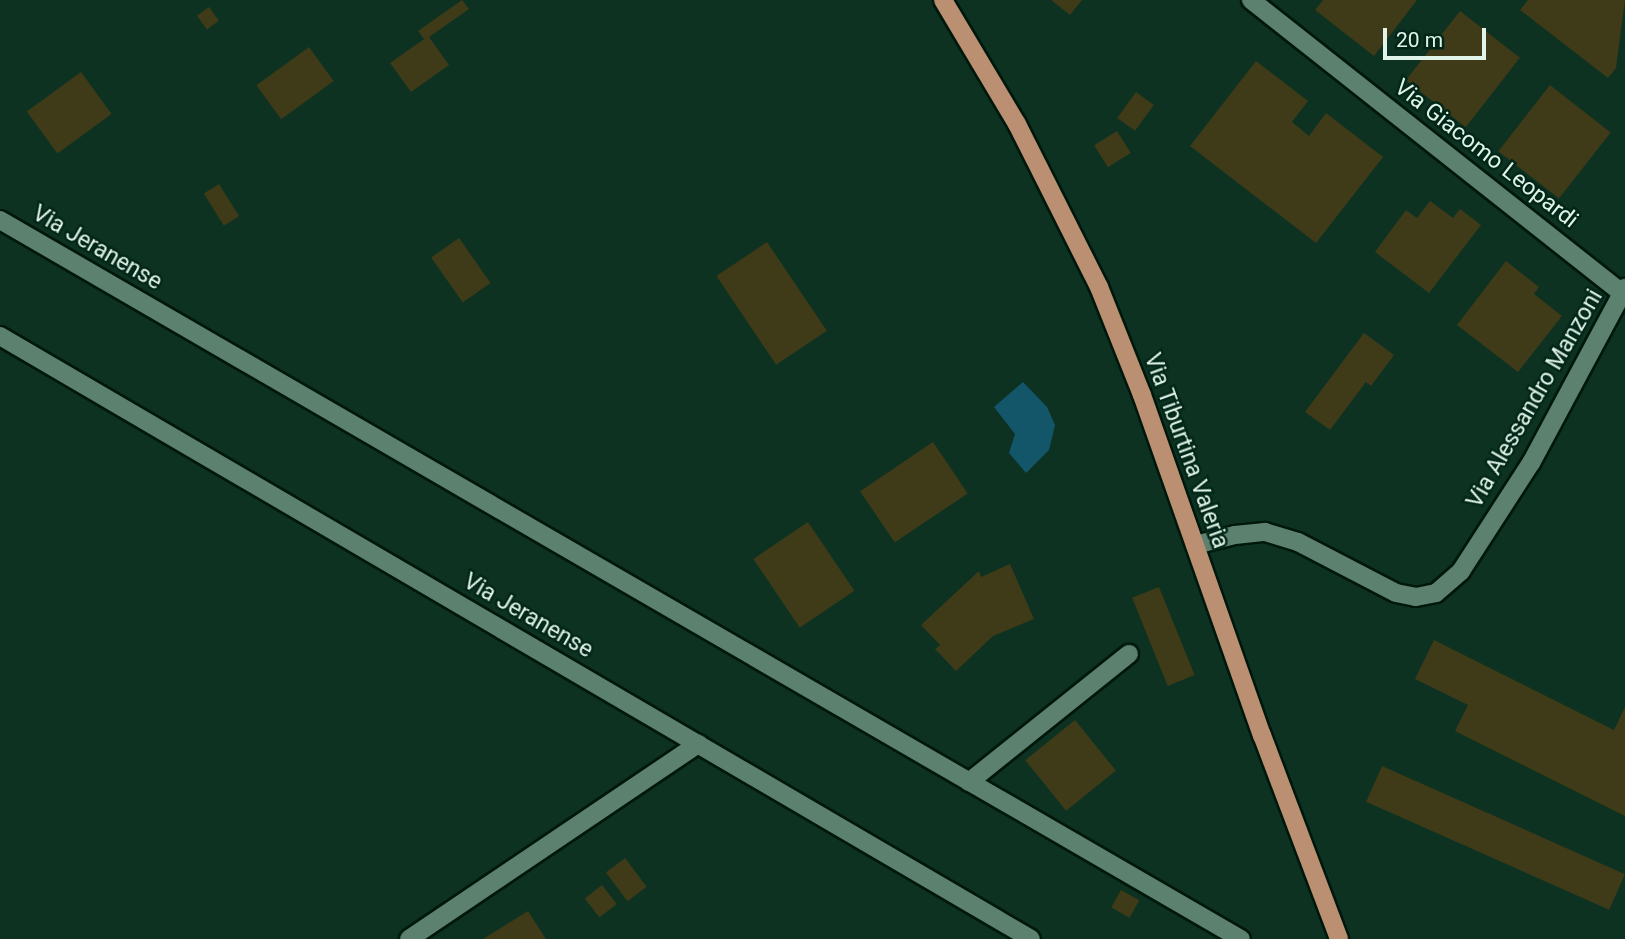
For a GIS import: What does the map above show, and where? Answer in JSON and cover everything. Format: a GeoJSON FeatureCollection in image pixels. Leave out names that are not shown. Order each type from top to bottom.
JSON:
{"type":"FeatureCollection","features":[{"type":"Feature","properties":{"kind":"main road","name":"Via Tiburtina Valeria"},"geometry":{"type":"LineString","coordinates":[[943,0],[1017,124],[1084,253],[1142,395],[1339,939]]}},
{"type":"Feature","properties":{"kind":"street","name":"Via Giacomo Leopardi"},"geometry":{"type":"LineString","coordinates":[[1251,0],[1624,292]]}},
{"type":"Feature","properties":{"kind":"street","name":"Via Jeranense"},"geometry":{"type":"LineString","coordinates":[[0,220],[1241,939]]}},
{"type":"Feature","properties":{"kind":"street","name":"Via Alessandro Manzoni"},"geometry":{"type":"LineString","coordinates":[[1195,545],[1235,535],[1265,532],[1298,542],[1396,593],[1416,597],[1436,593],[1461,571],[1515,489],[1548,436],[1624,292]]}},
{"type":"Feature","properties":{"kind":"street","name":"Via Jeranense"},"geometry":{"type":"LineString","coordinates":[[0,336],[1031,939]]}},
{"type":"Feature","properties":{"kind":"street"},"geometry":{"type":"LineString","coordinates":[[969,782],[1129,654]]}},
{"type":"Feature","properties":{"kind":"street"},"geometry":{"type":"LineString","coordinates":[[409,939],[698,744]]}},
{"type":"Feature","properties":{"kind":"water"},"geometry":{"type":"Polygon","coordinates":[[[1023,382],[1047,407],[1055,425],[1049,450],[1026,473],[1009,453],[1015,434],[994,407],[1023,382]]]}},
{"type":"Feature","properties":{"kind":"building"},"geometry":{"type":"Polygon","coordinates":[[[462,0],[469,9],[429,37],[449,65],[411,92],[390,63],[424,39],[418,31],[462,0]]]}},
{"type":"Feature","properties":{"kind":"building"},"geometry":{"type":"Polygon","coordinates":[[[1051,0],[1082,0],[1070,15],[1051,0]]]}},
{"type":"Feature","properties":{"kind":"building"},"geometry":{"type":"Polygon","coordinates":[[[1323,0],[1417,0],[1374,56],[1315,10],[1323,0]]]}},
{"type":"Feature","properties":{"kind":"building"},"geometry":{"type":"Polygon","coordinates":[[[1528,0],[1625,0],[1616,68],[1608,78],[1520,10],[1528,0]]]}},
{"type":"Feature","properties":{"kind":"building"},"geometry":{"type":"Polygon","coordinates":[[[209,7],[219,21],[207,30],[197,16],[209,7]]]}},
{"type":"Feature","properties":{"kind":"building"},"geometry":{"type":"Polygon","coordinates":[[[1460,11],[1520,58],[1466,127],[1406,80],[1460,11]]]}},
{"type":"Feature","properties":{"kind":"building"},"geometry":{"type":"Polygon","coordinates":[[[309,47],[334,81],[281,119],[256,85],[309,47]]]}},
{"type":"Feature","properties":{"kind":"building"},"geometry":{"type":"Polygon","coordinates":[[[1256,61],[1308,101],[1292,122],[1309,136],[1326,113],[1383,157],[1316,243],[1190,146],[1256,61]]]}},
{"type":"Feature","properties":{"kind":"building"},"geometry":{"type":"Polygon","coordinates":[[[81,72],[112,114],[57,153],[27,111],[81,72]]]}},
{"type":"Feature","properties":{"kind":"building"},"geometry":{"type":"Polygon","coordinates":[[[1550,85],[1611,132],[1559,199],[1498,151],[1550,85]]]}},
{"type":"Feature","properties":{"kind":"building"},"geometry":{"type":"Polygon","coordinates":[[[1136,92],[1154,105],[1135,131],[1117,118],[1136,92]]]}},
{"type":"Feature","properties":{"kind":"building"},"geometry":{"type":"Polygon","coordinates":[[[1117,131],[1131,153],[1108,167],[1094,145],[1117,131]]]}},
{"type":"Feature","properties":{"kind":"building"},"geometry":{"type":"Polygon","coordinates":[[[219,184],[239,216],[224,226],[204,194],[219,184]]]}},
{"type":"Feature","properties":{"kind":"building"},"geometry":{"type":"Polygon","coordinates":[[[1430,201],[1453,218],[1460,209],[1481,225],[1429,293],[1375,252],[1406,210],[1417,218],[1430,201]]]}},
{"type":"Feature","properties":{"kind":"building"},"geometry":{"type":"Polygon","coordinates":[[[459,238],[491,283],[463,303],[431,258],[459,238]]]}},
{"type":"Feature","properties":{"kind":"building"},"geometry":{"type":"Polygon","coordinates":[[[767,242],[827,331],[776,365],[716,276],[767,242]]]}},
{"type":"Feature","properties":{"kind":"building"},"geometry":{"type":"Polygon","coordinates":[[[1506,261],[1539,287],[1534,294],[1562,316],[1518,372],[1457,325],[1506,261]]]}},
{"type":"Feature","properties":{"kind":"building"},"geometry":{"type":"Polygon","coordinates":[[[1364,333],[1394,355],[1371,386],[1366,382],[1330,430],[1305,412],[1364,333]]]}},
{"type":"Feature","properties":{"kind":"building"},"geometry":{"type":"Polygon","coordinates":[[[933,442],[968,493],[895,543],[860,491],[933,442]]]}},
{"type":"Feature","properties":{"kind":"building"},"geometry":{"type":"Polygon","coordinates":[[[808,522],[854,591],[800,628],[753,559],[808,522]]]}},
{"type":"Feature","properties":{"kind":"building"},"geometry":{"type":"Polygon","coordinates":[[[1010,564],[1034,619],[993,636],[956,671],[935,649],[940,645],[921,625],[979,571],[981,577],[1010,564]]]}},
{"type":"Feature","properties":{"kind":"building"},"geometry":{"type":"Polygon","coordinates":[[[1159,587],[1195,675],[1168,686],[1132,598],[1159,587]]]}},
{"type":"Feature","properties":{"kind":"building"},"geometry":{"type":"Polygon","coordinates":[[[1434,640],[1614,730],[1625,707],[1625,816],[1455,731],[1468,705],[1415,679],[1434,640]]]}},
{"type":"Feature","properties":{"kind":"building"},"geometry":{"type":"Polygon","coordinates":[[[1075,720],[1116,771],[1066,811],[1025,760],[1075,720]]]}},
{"type":"Feature","properties":{"kind":"building"},"geometry":{"type":"Polygon","coordinates":[[[1382,766],[1625,874],[1609,910],[1366,802],[1382,766]]]}},
{"type":"Feature","properties":{"kind":"building"},"geometry":{"type":"Polygon","coordinates":[[[625,858],[647,887],[627,901],[606,872],[625,858]]]}},
{"type":"Feature","properties":{"kind":"building"},"geometry":{"type":"Polygon","coordinates":[[[602,885],[617,904],[599,917],[585,899],[602,885]]]}},
{"type":"Feature","properties":{"kind":"building"},"geometry":{"type":"Polygon","coordinates":[[[1121,890],[1139,900],[1130,918],[1111,907],[1121,890]]]}},
{"type":"Feature","properties":{"kind":"building"},"geometry":{"type":"Polygon","coordinates":[[[528,911],[546,939],[483,939],[528,911]]]}}]}
